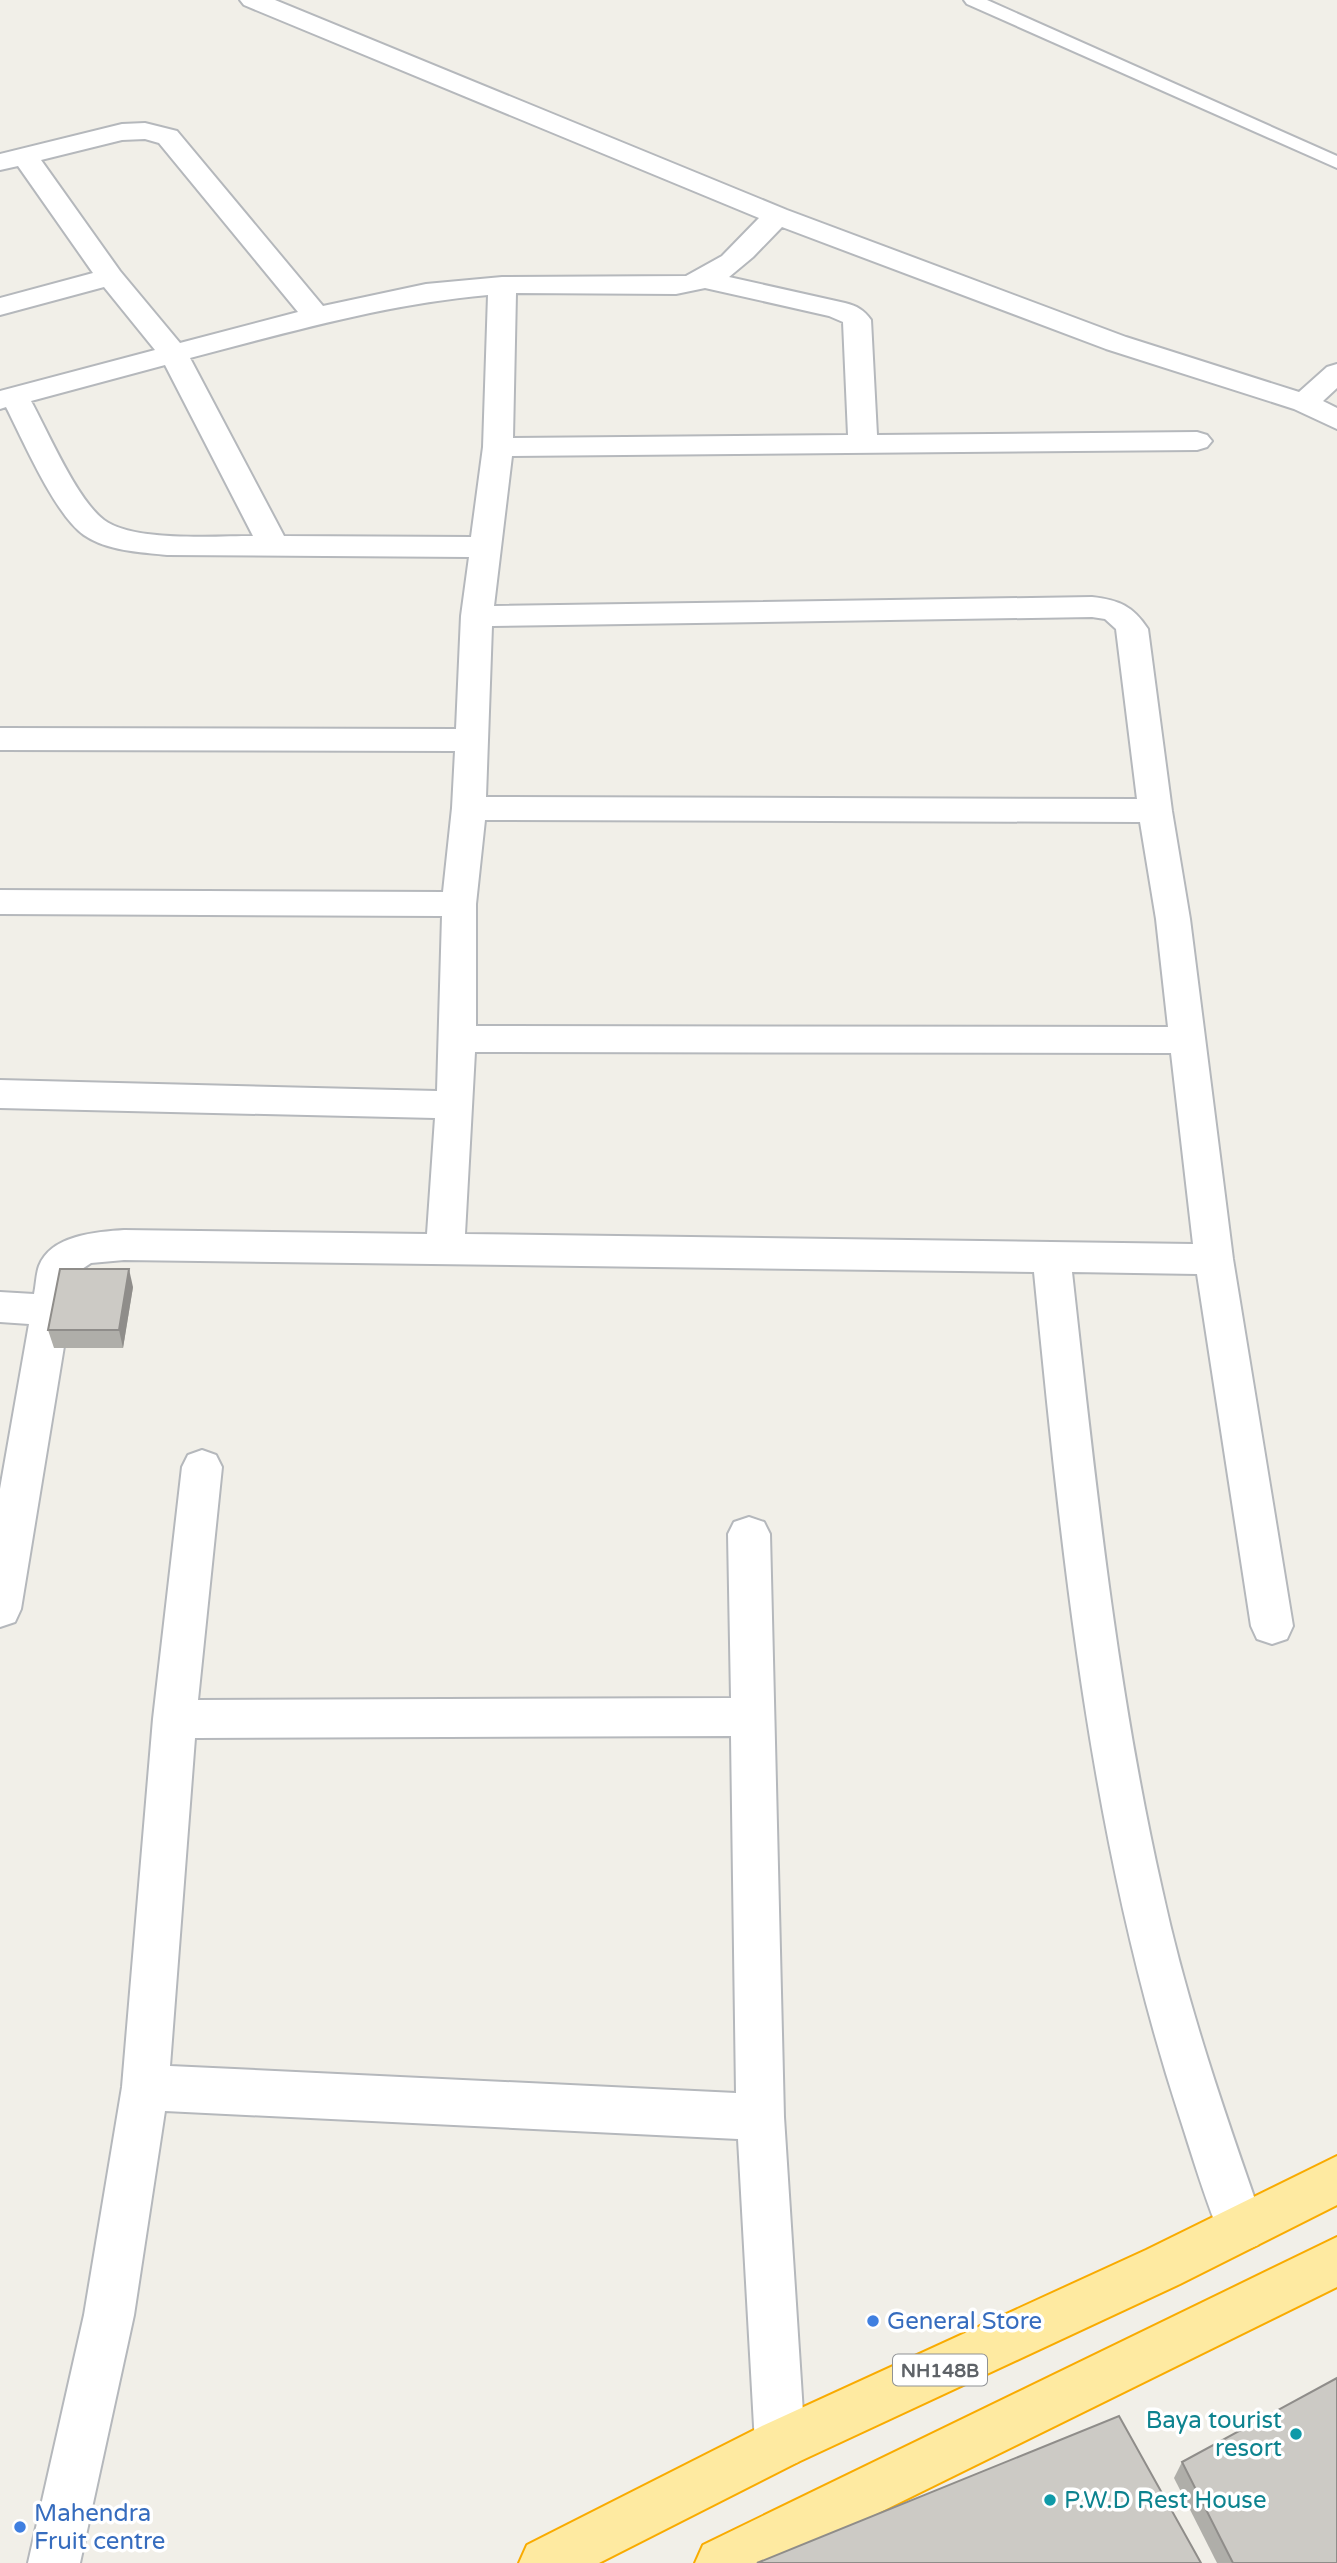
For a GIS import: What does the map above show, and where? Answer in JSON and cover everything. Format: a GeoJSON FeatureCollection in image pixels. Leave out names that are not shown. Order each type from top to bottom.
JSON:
{"type":"FeatureCollection","features":[{"type":"Feature","properties":{"kind":"highway","name":"NH148B"},"geometry":{"type":"LineString","coordinates":[[545,2563],[780,2444],[1241,2228],[1337,2180]]}},
{"type":"Feature","properties":{"kind":"highway"},"geometry":{"type":"LineString","coordinates":[[721,2563],[1199,2332],[1337,2261]]}},
{"type":"Feature","properties":{"kind":"street"},"geometry":{"type":"LineString","coordinates":[[253,0],[777,216],[1116,343],[1304,403],[1337,420]]}},
{"type":"Feature","properties":{"kind":"street"},"geometry":{"type":"LineString","coordinates":[[273,545],[174,355],[12,159],[122,131],[145,131],[167,137],[317,316]]}},
{"type":"Feature","properties":{"kind":"street"},"geometry":{"type":"LineString","coordinates":[[486,547],[167,545],[125,540],[93,527],[76,507],[7,398],[317,316],[426,292],[502,285],[676,286],[707,279],[719,274],[777,216]]}},
{"type":"Feature","properties":{"kind":"street"},"geometry":{"type":"LineString","coordinates":[[0,307],[110,277]]}},
{"type":"Feature","properties":{"kind":"street"},"geometry":{"type":"LineString","coordinates":[[707,279],[835,309],[849,313],[857,320],[863,444]]}},
{"type":"Feature","properties":{"kind":"street"},"geometry":{"type":"LineString","coordinates":[[445,1248],[455,1105],[460,904],[469,808],[477,616],[498,447],[502,285]]}},
{"type":"Feature","properties":{"kind":"street"},"geometry":{"type":"LineString","coordinates":[[1304,403],[1337,373]]}},
{"type":"Feature","properties":{"kind":"street"},"geometry":{"type":"LineString","coordinates":[[498,447],[1197,441]]}},
{"type":"Feature","properties":{"kind":"street"},"geometry":{"type":"LineString","coordinates":[[477,616],[1092,607],[1113,610],[1125,616],[1132,629],[1188,1040],[1214,1259],[1272,1626]]}},
{"type":"Feature","properties":{"kind":"street"},"geometry":{"type":"LineString","coordinates":[[0,739],[471,740]]}},
{"type":"Feature","properties":{"kind":"street"},"geometry":{"type":"LineString","coordinates":[[469,808],[1156,811]]}},
{"type":"Feature","properties":{"kind":"street"},"geometry":{"type":"LineString","coordinates":[[0,902],[460,904]]}},
{"type":"Feature","properties":{"kind":"street"},"geometry":{"type":"LineString","coordinates":[[458,1039],[1188,1040]]}},
{"type":"Feature","properties":{"kind":"street"},"geometry":{"type":"LineString","coordinates":[[0,1094],[455,1105]]}},
{"type":"Feature","properties":{"kind":"street"},"geometry":{"type":"LineString","coordinates":[[1,1604],[48,1310],[58,1267],[70,1254],[90,1248],[124,1245],[445,1248],[1214,1259]]}},
{"type":"Feature","properties":{"kind":"street"},"geometry":{"type":"LineString","coordinates":[[1051,1255],[1082,1551],[1139,1889],[1183,2062],[1241,2228]]}},
{"type":"Feature","properties":{"kind":"street"},"geometry":{"type":"LineString","coordinates":[[0,1307],[48,1310]]}},
{"type":"Feature","properties":{"kind":"street"},"geometry":{"type":"LineString","coordinates":[[54,2563],[109,2315],[145,2087],[175,1719],[202,1467]]}},
{"type":"Feature","properties":{"kind":"street"},"geometry":{"type":"LineString","coordinates":[[749,1534],[760,2117],[780,2444]]}},
{"type":"Feature","properties":{"kind":"street"},"geometry":{"type":"LineString","coordinates":[[175,1719],[754,1717]]}},
{"type":"Feature","properties":{"kind":"street"},"geometry":{"type":"LineString","coordinates":[[145,2087],[760,2117]]}},
{"type":"Feature","properties":{"kind":"lane"},"geometry":{"type":"LineString","coordinates":[[973,0],[1337,163]]}},
{"type":"Feature","properties":{"kind":"building"},"geometry":{"type":"Polygon","coordinates":[[[60,1269],[129,1269],[119,1330],[48,1330],[60,1269]]]}},
{"type":"Feature","properties":{"kind":"building","name":"Baya tourist resort"},"geometry":{"type":"Polygon","coordinates":[[[1337,2378],[1337,2563],[1233,2563],[1182,2462],[1337,2378]]]}},
{"type":"Feature","properties":{"kind":"building","name":"P.W.D Rest House"},"geometry":{"type":"Polygon","coordinates":[[[1119,2416],[1201,2563],[757,2563],[1119,2416]]]}},
{"type":"Feature","properties":{"kind":"place","name":"General Store"},"geometry":{"type":"Point","coordinates":[873,2321]}},
{"type":"Feature","properties":{"kind":"place","name":"Baya tourist resort"},"geometry":{"type":"Point","coordinates":[1296,2434]}},
{"type":"Feature","properties":{"kind":"place","name":"P.W.D Rest House"},"geometry":{"type":"Point","coordinates":[1050,2500]}},
{"type":"Feature","properties":{"kind":"place","name":"Mahendra Fruit centre"},"geometry":{"type":"Point","coordinates":[20,2527]}}]}
